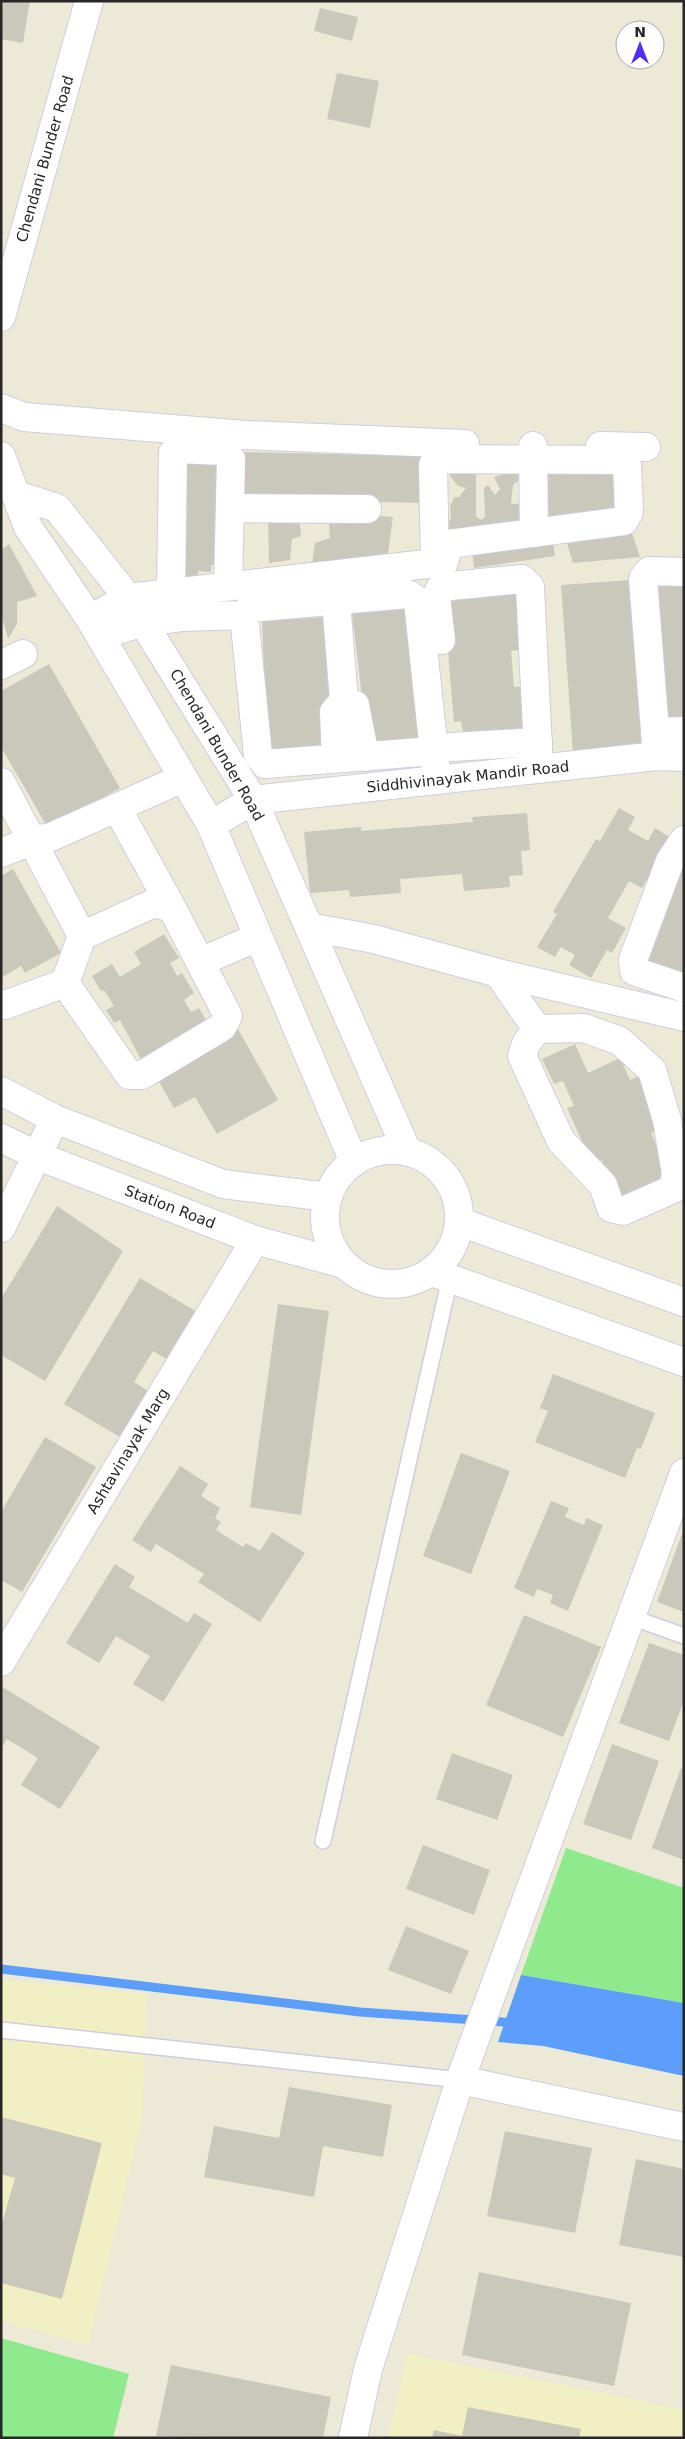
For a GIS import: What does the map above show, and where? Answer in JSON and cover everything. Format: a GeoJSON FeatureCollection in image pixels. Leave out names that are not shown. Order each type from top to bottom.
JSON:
{"type":"FeatureCollection","features":[{"type":"Feature","properties":{"kind":"street","name":"Chendani Bunder Road"},"geometry":{"type":"LineString","coordinates":[[1,317],[89,1]]}},
{"type":"Feature","properties":{"kind":"street"},"geometry":{"type":"LineString","coordinates":[[1,408],[24,417],[245,435],[533,452],[579,453],[646,447]]}},
{"type":"Feature","properties":{"kind":"street"},"geometry":{"type":"LineString","coordinates":[[245,435],[247,447],[402,449]]}},
{"type":"Feature","properties":{"kind":"street"},"geometry":{"type":"LineString","coordinates":[[171,592],[173,454],[177,449],[223,452],[231,459],[228,586]]}},
{"type":"Feature","properties":{"kind":"street"},"geometry":{"type":"LineString","coordinates":[[533,452],[534,533]]}},
{"type":"Feature","properties":{"kind":"street"},"geometry":{"type":"LineString","coordinates":[[435,563],[433,465],[438,459],[533,452]]}},
{"type":"Feature","properties":{"kind":"street"},"geometry":{"type":"LineString","coordinates":[[95,628],[128,598],[444,562],[449,544],[624,521],[629,512],[627,464],[619,460],[579,453]]}},
{"type":"Feature","properties":{"kind":"street"},"geometry":{"type":"LineString","coordinates":[[1,456],[28,526],[95,628],[211,825],[354,1162]]}},
{"type":"Feature","properties":{"kind":"street","name":"Chendani Bunder Road"},"geometry":{"type":"LineString","coordinates":[[17,495],[57,508],[128,598],[252,800],[407,1151]]}},
{"type":"Feature","properties":{"kind":"street"},"geometry":{"type":"LineString","coordinates":[[231,508],[367,509]]}},
{"type":"Feature","properties":{"kind":"street"},"geometry":{"type":"LineString","coordinates":[[665,748],[643,579],[649,571],[684,572]]}},
{"type":"Feature","properties":{"kind":"street"},"geometry":{"type":"LineString","coordinates":[[442,749],[436,596],[441,587],[522,579],[530,587],[539,755],[442,749],[265,764],[258,755],[244,615],[250,608],[408,594],[418,601],[442,749],[446,779]]}},
{"type":"Feature","properties":{"kind":"street"},"geometry":{"type":"LineString","coordinates":[[336,601],[344,701],[334,712],[336,758]]}},
{"type":"Feature","properties":{"kind":"street"},"geometry":{"type":"LineString","coordinates":[[95,628],[182,617],[244,615]]}},
{"type":"Feature","properties":{"kind":"street"},"geometry":{"type":"LineString","coordinates":[[344,701],[355,705],[365,757]]}},
{"type":"Feature","properties":{"kind":"street","name":"Siddhivinayak Mandir Road"},"geometry":{"type":"LineString","coordinates":[[252,800],[446,779],[539,755],[665,748],[684,731]]}},
{"type":"Feature","properties":{"kind":"street"},"geometry":{"type":"LineString","coordinates":[[1,853],[33,840],[51,837],[183,778]]}},
{"type":"Feature","properties":{"kind":"street"},"geometry":{"type":"LineString","coordinates":[[1,782],[82,936]]}},
{"type":"Feature","properties":{"kind":"street"},"geometry":{"type":"LineString","coordinates":[[211,825],[252,800]]}},
{"type":"Feature","properties":{"kind":"street"},"geometry":{"type":"LineString","coordinates":[[65,983],[129,1075],[142,1075],[222,1027],[228,1016],[117,808]]}},
{"type":"Feature","properties":{"kind":"street"},"geometry":{"type":"LineString","coordinates":[[684,840],[670,861],[633,960],[634,972],[684,988]]}},
{"type":"Feature","properties":{"kind":"street"},"geometry":{"type":"LineString","coordinates":[[1,1004],[6,1005],[65,983],[82,936],[154,902],[172,908]]}},
{"type":"Feature","properties":{"kind":"street"},"geometry":{"type":"LineString","coordinates":[[309,927],[374,939],[498,972],[684,1017]]}},
{"type":"Feature","properties":{"kind":"street"},"geometry":{"type":"LineString","coordinates":[[200,962],[258,937]]}},
{"type":"Feature","properties":{"kind":"street"},"geometry":{"type":"LineString","coordinates":[[498,972],[537,1029]]}},
{"type":"Feature","properties":{"kind":"street"},"geometry":{"type":"LineString","coordinates":[[584,1028],[620,1041],[652,1070],[669,1129],[676,1174],[673,1189],[623,1211],[611,1208],[604,1184],[561,1141],[522,1056],[526,1044],[537,1029],[584,1028]]}},
{"type":"Feature","properties":{"kind":"street"},"geometry":{"type":"LineString","coordinates":[[1,1091],[56,1119],[223,1184],[328,1197]]}},
{"type":"Feature","properties":{"kind":"street"},"geometry":{"type":"LineString","coordinates":[[1,1228],[56,1119]]}},
{"type":"Feature","properties":{"kind":"street","name":"Station Road"},"geometry":{"type":"LineString","coordinates":[[1,1138],[38,1156],[256,1240],[344,1264]]}},
{"type":"Feature","properties":{"kind":"street"},"geometry":{"type":"LineString","coordinates":[[441,1275],[452,1250],[460,1222],[455,1191],[436,1166],[407,1151],[380,1151],[354,1162],[338,1177],[328,1197],[325,1221],[331,1244],[344,1264],[364,1278],[387,1284],[411,1282],[441,1275],[684,1362]]}},
{"type":"Feature","properties":{"kind":"street"},"geometry":{"type":"LineString","coordinates":[[212,1223],[223,1184]]}},
{"type":"Feature","properties":{"kind":"street"},"geometry":{"type":"LineString","coordinates":[[460,1222],[684,1302]]}},
{"type":"Feature","properties":{"kind":"street","name":"Ashtavinayak Marg"},"geometry":{"type":"LineString","coordinates":[[1,1662],[256,1240]]}},
{"type":"Feature","properties":{"kind":"street"},"geometry":{"type":"LineString","coordinates":[[353,2438],[368,2369],[460,2080],[684,1473]]}},
{"type":"Feature","properties":{"kind":"street"},"geometry":{"type":"LineString","coordinates":[[460,2080],[684,2127]]}},
{"type":"Feature","properties":{"kind":"lane"},"geometry":{"type":"LineString","coordinates":[[323,1842],[441,1275]]}},
{"type":"Feature","properties":{"kind":"lane"},"geometry":{"type":"LineString","coordinates":[[631,1617],[684,1636]]}},
{"type":"Feature","properties":{"kind":"lane"},"geometry":{"type":"LineString","coordinates":[[1,2030],[460,2080]]}},
{"type":"Feature","properties":{"kind":"shaded area"},"geometry":{"type":"Polygon","coordinates":[[[1,1980],[147,1994],[142,2118],[88,2345],[1,2320],[1,1980]]]}},
{"type":"Feature","properties":{"kind":"shaded area"},"geometry":{"type":"Polygon","coordinates":[[[408,2354],[684,2410],[684,2438],[388,2438],[408,2354]]]}},
{"type":"Feature","properties":{"kind":"green space"},"geometry":{"type":"Polygon","coordinates":[[[566,1848],[684,1888],[684,2003],[521,1975],[566,1848]]]}},
{"type":"Feature","properties":{"kind":"green space"},"geometry":{"type":"Polygon","coordinates":[[[1,2338],[129,2374],[113,2438],[1,2438],[1,2338]]]}},
{"type":"Feature","properties":{"kind":"water"},"geometry":{"type":"Polygon","coordinates":[[[521,1975],[684,2003],[684,2076],[543,2046],[498,2042],[521,1975]]]}},
{"type":"Feature","properties":{"kind":"building"},"geometry":{"type":"Polygon","coordinates":[[[1,1],[30,1],[23,43],[1,39],[1,1]]]}},
{"type":"Feature","properties":{"kind":"building"},"geometry":{"type":"Polygon","coordinates":[[[320,8],[358,17],[352,41],[314,31],[320,8]]]}},
{"type":"Feature","properties":{"kind":"building"},"geometry":{"type":"Polygon","coordinates":[[[337,73],[379,81],[370,128],[327,119],[337,73]]]}},
{"type":"Feature","properties":{"kind":"building"},"geometry":{"type":"Polygon","coordinates":[[[238,452],[421,456],[421,503],[236,498],[238,452]]]}},
{"type":"Feature","properties":{"kind":"building"},"geometry":{"type":"Polygon","coordinates":[[[179,455],[225,458],[219,565],[211,565],[211,572],[198,571],[198,583],[176,582],[179,455]]]}},
{"type":"Feature","properties":{"kind":"building"},"geometry":{"type":"Polygon","coordinates":[[[469,461],[476,476],[476,516],[481,520],[485,517],[484,488],[488,485],[495,495],[500,489],[494,477],[504,474],[510,466],[525,475],[513,485],[511,504],[526,503],[522,522],[514,528],[439,530],[439,523],[451,520],[450,507],[454,497],[459,497],[466,488],[458,486],[450,476],[455,462],[469,461]]]}},
{"type":"Feature","properties":{"kind":"building"},"geometry":{"type":"Polygon","coordinates":[[[619,466],[619,515],[539,516],[539,467],[619,466]]]}},
{"type":"Feature","properties":{"kind":"building"},"geometry":{"type":"Polygon","coordinates":[[[328,511],[393,517],[387,560],[311,571],[315,543],[330,538],[328,511]]]}},
{"type":"Feature","properties":{"kind":"building"},"geometry":{"type":"Polygon","coordinates":[[[299,514],[301,536],[292,539],[290,560],[269,563],[268,518],[299,514]]]}},
{"type":"Feature","properties":{"kind":"building"},"geometry":{"type":"Polygon","coordinates":[[[630,527],[640,557],[573,563],[566,540],[630,527]]]}},
{"type":"Feature","properties":{"kind":"building"},"geometry":{"type":"Polygon","coordinates":[[[552,534],[555,556],[474,568],[472,550],[552,534]]]}},
{"type":"Feature","properties":{"kind":"building"},"geometry":{"type":"Polygon","coordinates":[[[9,544],[37,596],[17,602],[17,624],[8,639],[1,614],[1,550],[9,544]]]}},
{"type":"Feature","properties":{"kind":"building"},"geometry":{"type":"Polygon","coordinates":[[[684,579],[684,721],[663,722],[652,580],[684,579]]]}},
{"type":"Feature","properties":{"kind":"building"},"geometry":{"type":"Polygon","coordinates":[[[630,580],[642,749],[573,753],[561,585],[630,580]]]}},
{"type":"Feature","properties":{"kind":"building"},"geometry":{"type":"Polygon","coordinates":[[[523,585],[528,649],[511,651],[514,687],[531,686],[534,737],[464,738],[461,721],[454,722],[446,628],[453,627],[450,591],[523,585]]]}},
{"type":"Feature","properties":{"kind":"building"},"geometry":{"type":"Polygon","coordinates":[[[413,606],[425,746],[368,749],[352,612],[413,606]]]}},
{"type":"Feature","properties":{"kind":"building"},"geometry":{"type":"Polygon","coordinates":[[[326,617],[333,755],[268,756],[262,621],[326,617]]]}},
{"type":"Feature","properties":{"kind":"building"},"geometry":{"type":"Polygon","coordinates":[[[49,664],[120,788],[48,828],[1,747],[1,691],[49,664]]]}},
{"type":"Feature","properties":{"kind":"building"},"geometry":{"type":"Polygon","coordinates":[[[619,808],[635,817],[628,830],[648,841],[655,828],[671,838],[642,888],[629,881],[608,918],[626,928],[612,953],[607,950],[591,978],[569,965],[575,955],[561,947],[555,957],[537,947],[557,914],[553,912],[596,839],[600,841],[619,808]]]}},
{"type":"Feature","properties":{"kind":"building"},"geometry":{"type":"Polygon","coordinates":[[[527,813],[530,850],[521,851],[523,875],[509,876],[510,887],[464,891],[462,874],[400,879],[401,893],[350,897],[349,890],[310,893],[304,832],[361,827],[361,831],[473,822],[472,817],[527,813]]]}},
{"type":"Feature","properties":{"kind":"building"},"geometry":{"type":"Polygon","coordinates":[[[684,852],[684,982],[644,963],[684,852]]]}},
{"type":"Feature","properties":{"kind":"building"},"geometry":{"type":"Polygon","coordinates":[[[13,869],[61,953],[25,973],[21,966],[1,978],[1,876],[13,869]]]}},
{"type":"Feature","properties":{"kind":"building"},"geometry":{"type":"Polygon","coordinates":[[[164,934],[179,958],[170,963],[177,976],[182,973],[194,993],[184,1000],[191,1012],[199,1008],[209,1025],[183,1040],[181,1035],[161,1047],[164,1051],[143,1063],[120,1020],[114,1023],[106,1010],[114,1006],[104,990],[101,991],[92,976],[112,964],[120,977],[141,964],[134,952],[164,934]]]}},
{"type":"Feature","properties":{"kind":"building"},"geometry":{"type":"Polygon","coordinates":[[[238,1029],[278,1100],[217,1134],[195,1097],[174,1108],[155,1075],[238,1029]]]}},
{"type":"Feature","properties":{"kind":"building"},"geometry":{"type":"Polygon","coordinates":[[[575,1044],[588,1073],[620,1058],[630,1080],[639,1076],[662,1128],[651,1133],[671,1180],[620,1202],[601,1159],[592,1164],[567,1108],[574,1106],[563,1081],[554,1084],[542,1059],[575,1044]]]}},
{"type":"Feature","properties":{"kind":"building"},"geometry":{"type":"Polygon","coordinates":[[[57,1206],[123,1251],[45,1381],[1,1355],[1,1299],[57,1206]]]}},
{"type":"Feature","properties":{"kind":"building"},"geometry":{"type":"Polygon","coordinates":[[[140,1278],[197,1312],[168,1360],[153,1351],[134,1382],[148,1391],[120,1437],[64,1404],[140,1278]]]}},
{"type":"Feature","properties":{"kind":"building"},"geometry":{"type":"Polygon","coordinates":[[[278,1304],[329,1311],[301,1515],[250,1507],[278,1304]]]}},
{"type":"Feature","properties":{"kind":"building"},"geometry":{"type":"Polygon","coordinates":[[[553,1374],[655,1413],[641,1449],[637,1448],[625,1478],[535,1442],[548,1411],[540,1408],[553,1374]]]}},
{"type":"Feature","properties":{"kind":"building"},"geometry":{"type":"Polygon","coordinates":[[[45,1437],[96,1467],[22,1592],[1,1580],[1,1512],[45,1437]]]}},
{"type":"Feature","properties":{"kind":"building"},"geometry":{"type":"Polygon","coordinates":[[[461,1453],[510,1471],[471,1574],[423,1556],[461,1453]]]}},
{"type":"Feature","properties":{"kind":"building"},"geometry":{"type":"Polygon","coordinates":[[[180,1466],[208,1484],[201,1496],[220,1508],[215,1518],[221,1522],[216,1530],[243,1547],[246,1543],[260,1551],[272,1532],[305,1553],[260,1622],[198,1582],[204,1574],[156,1544],[151,1552],[132,1540],[180,1466]]]}},
{"type":"Feature","properties":{"kind":"building"},"geometry":{"type":"Polygon","coordinates":[[[551,1501],[569,1508],[565,1517],[584,1525],[586,1518],[603,1525],[568,1611],[550,1603],[553,1595],[537,1589],[534,1597],[514,1588],[551,1501]]]}},
{"type":"Feature","properties":{"kind":"building"},"geometry":{"type":"Polygon","coordinates":[[[684,1528],[684,1612],[657,1602],[684,1528]]]}},
{"type":"Feature","properties":{"kind":"building"},"geometry":{"type":"Polygon","coordinates":[[[115,1564],[135,1577],[129,1587],[188,1623],[194,1613],[212,1624],[163,1702],[133,1684],[150,1656],[116,1636],[99,1663],[66,1643],[115,1564]]]}},
{"type":"Feature","properties":{"kind":"building"},"geometry":{"type":"Polygon","coordinates":[[[524,1615],[601,1647],[563,1737],[486,1705],[524,1615]]]}},
{"type":"Feature","properties":{"kind":"building"},"geometry":{"type":"Polygon","coordinates":[[[649,1643],[684,1655],[684,1700],[669,1741],[619,1723],[649,1643]]]}},
{"type":"Feature","properties":{"kind":"building"},"geometry":{"type":"Polygon","coordinates":[[[1,1686],[100,1747],[60,1809],[21,1785],[38,1758],[7,1739],[1,1749],[1,1686]]]}},
{"type":"Feature","properties":{"kind":"building"},"geometry":{"type":"Polygon","coordinates":[[[612,1744],[659,1761],[631,1840],[583,1824],[612,1744]]]}},
{"type":"Feature","properties":{"kind":"building"},"geometry":{"type":"Polygon","coordinates":[[[452,1753],[513,1775],[497,1820],[436,1799],[452,1753]]]}},
{"type":"Feature","properties":{"kind":"building"},"geometry":{"type":"Polygon","coordinates":[[[681,1768],[684,1769],[684,1860],[652,1848],[681,1768]]]}},
{"type":"Feature","properties":{"kind":"building"},"geometry":{"type":"Polygon","coordinates":[[[423,1845],[490,1870],[474,1915],[406,1889],[423,1845]]]}},
{"type":"Feature","properties":{"kind":"building"},"geometry":{"type":"Polygon","coordinates":[[[406,1926],[469,1951],[451,1994],[388,1970],[406,1926]]]}},
{"type":"Feature","properties":{"kind":"building"},"geometry":{"type":"Polygon","coordinates":[[[289,2087],[392,2105],[383,2157],[323,2146],[314,2197],[204,2177],[214,2126],[279,2138],[289,2087]]]}},
{"type":"Feature","properties":{"kind":"building"},"geometry":{"type":"Polygon","coordinates":[[[1,2117],[102,2143],[62,2299],[1,2283],[1,2227],[15,2178],[1,2174],[1,2117]]]}},
{"type":"Feature","properties":{"kind":"building"},"geometry":{"type":"Polygon","coordinates":[[[505,2131],[592,2148],[575,2233],[487,2216],[505,2131]]]}},
{"type":"Feature","properties":{"kind":"building"},"geometry":{"type":"Polygon","coordinates":[[[636,2159],[684,2169],[684,2257],[619,2245],[636,2159]]]}},
{"type":"Feature","properties":{"kind":"building"},"geometry":{"type":"Polygon","coordinates":[[[479,2272],[631,2303],[614,2386],[462,2355],[479,2272]]]}},
{"type":"Feature","properties":{"kind":"building"},"geometry":{"type":"Polygon","coordinates":[[[171,2365],[331,2397],[323,2438],[156,2436],[171,2365]]]}},
{"type":"Feature","properties":{"kind":"building"},"geometry":{"type":"Polygon","coordinates":[[[468,2407],[581,2429],[579,2438],[432,2438],[434,2430],[462,2436],[468,2407]]]}},
{"type":"Feature","properties":{"kind":"waterway"},"geometry":{"type":"LineString","coordinates":[[1,1969],[360,2012],[516,2023]]}}]}
